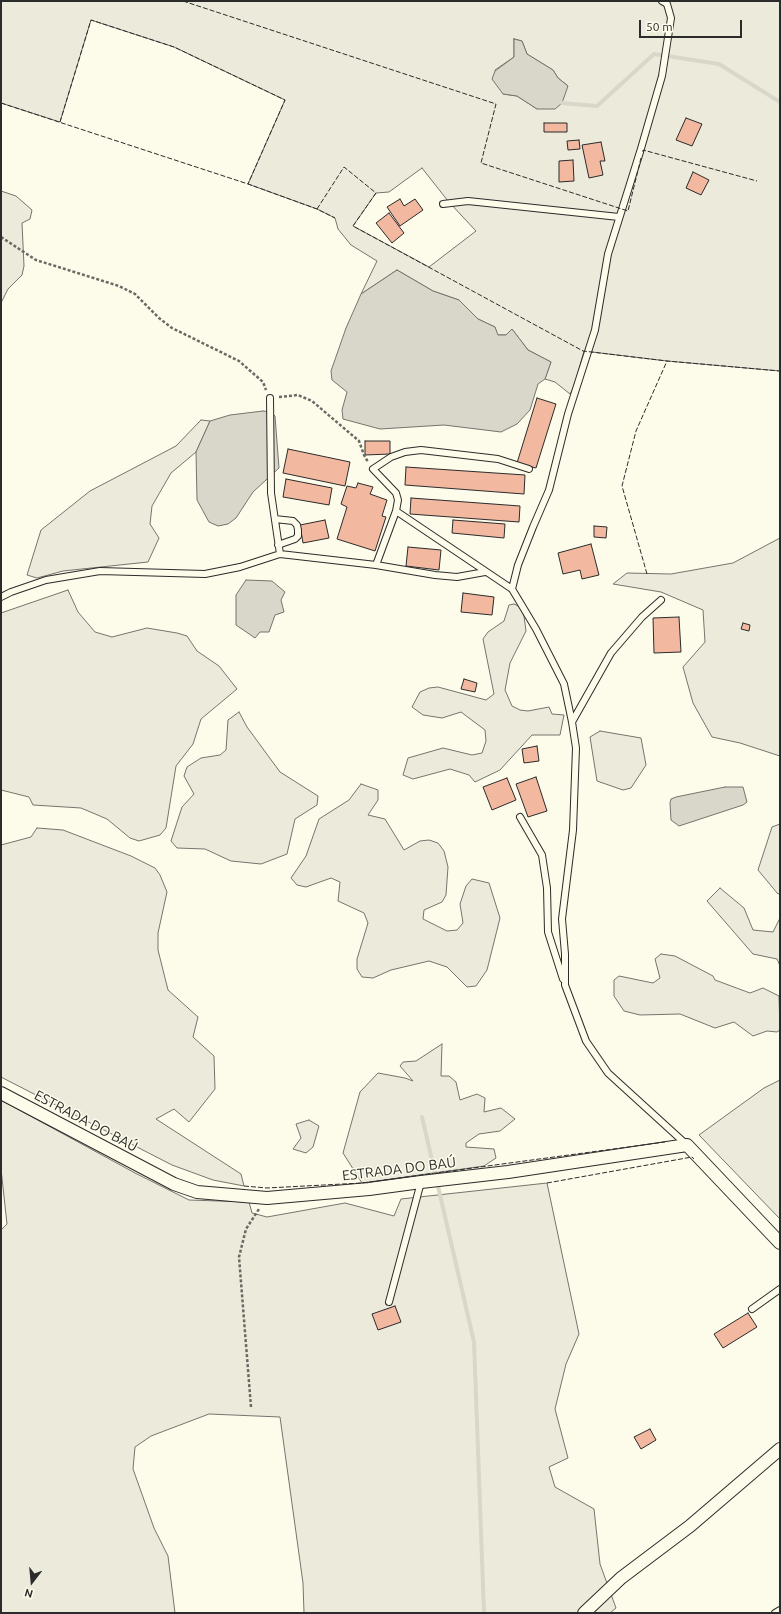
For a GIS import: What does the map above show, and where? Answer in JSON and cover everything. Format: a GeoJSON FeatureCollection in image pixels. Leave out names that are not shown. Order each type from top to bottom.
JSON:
{"type":"FeatureCollection","features":[{"type":"Feature","properties":{"kind":"street","name":"ESTRADA DO BAÚ"},"geometry":{"type":"LineString","coordinates":[[1,1093],[174,1184],[197,1192],[267,1198],[369,1190],[421,1182],[508,1172],[687,1145]]}},
{"type":"Feature","properties":{"kind":"street"},"geometry":{"type":"LineString","coordinates":[[687,1145],[780,1243]]}},
{"type":"Feature","properties":{"kind":"street"},"geometry":{"type":"LineString","coordinates":[[584,1613],[621,1578],[690,1526],[780,1449]]}},
{"type":"Feature","properties":{"kind":"lane"},"geometry":{"type":"LineString","coordinates":[[512,589],[518,565],[532,527],[549,490],[568,414],[595,330],[608,254],[662,76],[671,18],[667,4],[662,1]]}},
{"type":"Feature","properties":{"kind":"lane"},"geometry":{"type":"LineString","coordinates":[[443,204],[468,201],[619,217]]}},
{"type":"Feature","properties":{"kind":"lane"},"geometry":{"type":"LineString","coordinates":[[270,398],[271,493],[280,554]]}},
{"type":"Feature","properties":{"kind":"lane"},"geometry":{"type":"LineString","coordinates":[[376,565],[396,511],[398,500],[396,492],[373,469],[391,457],[405,452],[421,450],[498,459],[529,468]]}},
{"type":"Feature","properties":{"kind":"lane"},"geometry":{"type":"LineString","coordinates":[[396,511],[512,589],[536,629],[564,684],[576,748],[573,830],[562,920],[565,954],[565,985]]}},
{"type":"Feature","properties":{"kind":"lane"},"geometry":{"type":"LineString","coordinates":[[275,519],[293,521],[297,525],[298,530],[298,536],[296,539],[278,545]]}},
{"type":"Feature","properties":{"kind":"lane"},"geometry":{"type":"LineString","coordinates":[[1,597],[46,580],[100,571],[205,574],[240,568],[280,554],[376,565],[435,575],[457,577],[485,572]]}},
{"type":"Feature","properties":{"kind":"lane"},"geometry":{"type":"LineString","coordinates":[[572,722],[611,653],[642,617],[661,600]]}},
{"type":"Feature","properties":{"kind":"lane"},"geometry":{"type":"LineString","coordinates":[[520,817],[542,855],[547,888],[548,932],[565,985],[586,1041],[608,1073],[687,1145]]}},
{"type":"Feature","properties":{"kind":"lane"},"geometry":{"type":"LineString","coordinates":[[389,1302],[421,1182]]}},
{"type":"Feature","properties":{"kind":"lane"},"geometry":{"type":"LineString","coordinates":[[752,1309],[780,1289]]}},
{"type":"Feature","properties":{"kind":"lane"},"geometry":{"type":"LineString","coordinates":[[775,1613],[780,1610]]}},
{"type":"Feature","properties":{"kind":"path"},"geometry":{"type":"LineString","coordinates":[[1,237],[36,260],[119,286],[135,294],[172,328],[239,360],[262,382],[270,398],[298,395],[312,401],[359,441],[364,455],[373,469]]}},
{"type":"Feature","properties":{"kind":"path"},"geometry":{"type":"LineString","coordinates":[[251,1407],[239,1257],[246,1228],[267,1198]]}},
{"type":"Feature","properties":{"kind":"shaded area"},"geometry":{"type":"Polygon","coordinates":[[[1,1],[780,1],[780,371],[667,361],[584,351],[574,387],[570,394],[555,382],[545,379],[551,362],[528,350],[512,329],[506,335],[497,335],[495,327],[478,319],[459,300],[433,291],[397,270],[361,294],[377,261],[351,245],[338,229],[335,218],[317,209],[248,184],[285,100],[174,47],[91,20],[60,122],[1,103],[1,1]],[[514,39],[514,57],[495,70],[503,94],[517,96],[537,109],[568,86],[558,78],[553,70],[527,54],[522,41],[514,39]],[[422,168],[389,192],[376,193],[353,226],[429,267],[476,231],[448,201],[422,168]]]}},
{"type":"Feature","properties":{"kind":"shaded area"},"geometry":{"type":"Polygon","coordinates":[[[514,39],[522,41],[527,54],[553,70],[558,78],[568,86],[562,103],[555,109],[537,109],[517,96],[503,94],[492,79],[495,71],[514,57],[514,39]]]}},
{"type":"Feature","properties":{"kind":"shaded area"},"geometry":{"type":"Polygon","coordinates":[[[1,191],[16,196],[32,210],[30,219],[22,223],[24,266],[22,275],[8,289],[1,303],[1,191]]]}},
{"type":"Feature","properties":{"kind":"shaded area"},"geometry":{"type":"Polygon","coordinates":[[[397,270],[433,291],[459,300],[478,319],[495,327],[498,335],[506,335],[512,329],[528,350],[551,362],[545,379],[538,384],[530,410],[517,424],[501,432],[444,425],[380,429],[343,419],[342,410],[347,392],[332,380],[331,371],[346,328],[361,294],[397,270]]]}},
{"type":"Feature","properties":{"kind":"shaded area"},"geometry":{"type":"Polygon","coordinates":[[[263,411],[271,412],[275,416],[279,468],[253,492],[236,518],[228,524],[218,526],[209,522],[197,500],[196,452],[210,421],[230,415],[263,411]]]}},
{"type":"Feature","properties":{"kind":"shaded area"},"geometry":{"type":"Polygon","coordinates":[[[201,420],[210,421],[196,452],[171,473],[152,506],[150,524],[159,538],[148,562],[63,571],[37,578],[27,575],[41,530],[90,491],[176,446],[201,420]]]}},
{"type":"Feature","properties":{"kind":"shaded area"},"geometry":{"type":"Polygon","coordinates":[[[780,538],[780,756],[740,743],[712,737],[693,703],[683,667],[705,642],[703,610],[661,592],[613,584],[627,573],[671,574],[733,563],[780,538]]]}},
{"type":"Feature","properties":{"kind":"shaded area"},"geometry":{"type":"Polygon","coordinates":[[[246,580],[272,581],[285,592],[281,600],[284,612],[275,615],[269,632],[260,632],[255,638],[236,625],[236,595],[246,580]]]}},
{"type":"Feature","properties":{"kind":"shaded area"},"geometry":{"type":"Polygon","coordinates":[[[68,590],[78,612],[95,632],[112,637],[147,628],[187,636],[197,651],[219,666],[237,689],[201,719],[193,744],[176,766],[166,828],[160,835],[139,841],[130,838],[107,819],[81,808],[33,805],[29,797],[1,790],[1,613],[68,590]]]}},
{"type":"Feature","properties":{"kind":"shaded area"},"geometry":{"type":"Polygon","coordinates":[[[514,604],[520,607],[524,616],[526,631],[510,663],[505,690],[512,706],[520,710],[528,711],[549,707],[552,714],[564,715],[560,735],[532,735],[500,770],[475,782],[469,775],[450,769],[413,779],[403,775],[408,758],[443,748],[472,755],[482,753],[486,741],[485,730],[461,712],[442,718],[423,715],[412,707],[420,692],[429,688],[438,687],[486,700],[494,694],[483,639],[488,632],[504,621],[509,605],[514,604]]]}},
{"type":"Feature","properties":{"kind":"shaded area"},"geometry":{"type":"Polygon","coordinates":[[[239,712],[247,727],[280,772],[318,796],[317,805],[295,819],[287,854],[261,864],[231,861],[205,849],[177,848],[171,841],[182,807],[194,794],[184,776],[187,767],[201,758],[220,755],[226,750],[228,720],[239,712]]]}},
{"type":"Feature","properties":{"kind":"shaded area"},"geometry":{"type":"Polygon","coordinates":[[[600,731],[641,738],[646,765],[631,788],[623,790],[597,781],[590,737],[600,731]]]}},
{"type":"Feature","properties":{"kind":"shaded area"},"geometry":{"type":"Polygon","coordinates":[[[361,784],[378,790],[378,800],[368,815],[385,819],[404,850],[420,841],[429,840],[438,843],[444,851],[448,867],[446,895],[442,902],[424,910],[423,919],[447,931],[457,930],[463,923],[460,904],[466,886],[472,879],[489,883],[500,918],[487,970],[476,986],[467,987],[447,967],[429,961],[391,970],[373,978],[362,977],[357,969],[357,959],[368,923],[364,913],[338,901],[340,882],[331,878],[306,887],[297,885],[291,878],[306,856],[319,819],[349,800],[361,784]]]}},
{"type":"Feature","properties":{"kind":"shaded area"},"geometry":{"type":"Polygon","coordinates":[[[725,787],[743,787],[747,802],[743,805],[679,826],[671,820],[671,799],[725,787]]]}},
{"type":"Feature","properties":{"kind":"shaded area"},"geometry":{"type":"Polygon","coordinates":[[[780,824],[780,893],[778,894],[758,870],[772,827],[780,824]]]}},
{"type":"Feature","properties":{"kind":"shaded area"},"geometry":{"type":"Polygon","coordinates":[[[37,828],[63,830],[131,856],[155,868],[160,875],[167,892],[158,933],[158,950],[168,990],[198,1017],[193,1037],[214,1056],[215,1089],[189,1122],[174,1109],[156,1119],[241,1174],[244,1186],[213,1180],[172,1165],[1,1077],[1,845],[31,837],[37,828]]]}},
{"type":"Feature","properties":{"kind":"shaded area"},"geometry":{"type":"Polygon","coordinates":[[[720,888],[744,908],[753,930],[773,932],[780,918],[780,966],[777,959],[753,954],[707,901],[720,888]]]}},
{"type":"Feature","properties":{"kind":"shaded area"},"geometry":{"type":"Polygon","coordinates":[[[661,954],[675,956],[713,976],[715,980],[750,993],[763,988],[779,996],[780,1030],[777,1032],[767,1031],[753,1036],[734,1022],[715,1028],[680,1014],[640,1015],[624,1011],[614,996],[614,980],[619,976],[653,983],[660,978],[655,959],[661,954]]]}},
{"type":"Feature","properties":{"kind":"shaded area"},"geometry":{"type":"Polygon","coordinates":[[[442,1044],[441,1076],[449,1076],[456,1082],[460,1100],[477,1094],[485,1098],[484,1112],[501,1108],[515,1119],[500,1131],[479,1134],[466,1143],[466,1147],[494,1149],[496,1158],[484,1166],[362,1183],[343,1153],[360,1092],[378,1073],[413,1081],[400,1066],[403,1062],[416,1061],[442,1044]]]}},
{"type":"Feature","properties":{"kind":"shaded area"},"geometry":{"type":"Polygon","coordinates":[[[780,1080],[780,1219],[699,1135],[764,1088],[780,1080]]]}},
{"type":"Feature","properties":{"kind":"shaded area"},"geometry":{"type":"Polygon","coordinates":[[[1,1100],[135,1173],[189,1200],[249,1202],[252,1213],[267,1217],[345,1203],[394,1216],[401,1199],[547,1183],[579,1334],[566,1364],[555,1409],[568,1458],[549,1467],[555,1487],[594,1509],[600,1564],[616,1608],[610,1613],[304,1613],[303,1583],[280,1417],[209,1414],[151,1436],[135,1447],[133,1469],[154,1528],[168,1556],[175,1613],[1,1613],[1,1230],[7,1224],[1,1169],[1,1100]]]}},
{"type":"Feature","properties":{"kind":"shaded area"},"geometry":{"type":"Polygon","coordinates":[[[309,1120],[319,1126],[313,1147],[306,1153],[293,1149],[301,1138],[296,1124],[309,1120]]]}},
{"type":"Feature","properties":{"kind":"building"},"geometry":{"type":"Polygon","coordinates":[[[686,118],[702,124],[692,146],[676,140],[686,118]]]}},
{"type":"Feature","properties":{"kind":"building"},"geometry":{"type":"Polygon","coordinates":[[[544,123],[567,123],[567,132],[544,132],[544,123]]]}},
{"type":"Feature","properties":{"kind":"building"},"geometry":{"type":"Polygon","coordinates":[[[579,140],[580,149],[568,150],[567,141],[579,140]]]}},
{"type":"Feature","properties":{"kind":"building"},"geometry":{"type":"Polygon","coordinates":[[[601,142],[605,161],[600,161],[603,175],[589,178],[582,145],[601,142]]]}},
{"type":"Feature","properties":{"kind":"building"},"geometry":{"type":"Polygon","coordinates":[[[573,160],[574,181],[559,182],[559,161],[573,160]]]}},
{"type":"Feature","properties":{"kind":"building"},"geometry":{"type":"Polygon","coordinates":[[[693,172],[709,180],[701,195],[686,188],[693,172]]]}},
{"type":"Feature","properties":{"kind":"building"},"geometry":{"type":"Polygon","coordinates":[[[400,199],[404,206],[415,199],[423,210],[400,226],[387,207],[400,199]]]}},
{"type":"Feature","properties":{"kind":"building"},"geometry":{"type":"Polygon","coordinates":[[[389,213],[404,233],[392,243],[376,223],[389,213]]]}},
{"type":"Feature","properties":{"kind":"building"},"geometry":{"type":"Polygon","coordinates":[[[537,398],[556,404],[536,468],[517,463],[537,398]]]}},
{"type":"Feature","properties":{"kind":"building"},"geometry":{"type":"Polygon","coordinates":[[[365,441],[390,441],[390,454],[365,455],[365,441]]]}},
{"type":"Feature","properties":{"kind":"building"},"geometry":{"type":"Polygon","coordinates":[[[288,449],[350,462],[345,486],[283,473],[288,449]]]}},
{"type":"Feature","properties":{"kind":"building"},"geometry":{"type":"Polygon","coordinates":[[[406,467],[525,475],[524,494],[405,485],[406,467]]]}},
{"type":"Feature","properties":{"kind":"building"},"geometry":{"type":"Polygon","coordinates":[[[286,479],[332,488],[329,505],[283,497],[286,479]]]}},
{"type":"Feature","properties":{"kind":"building"},"geometry":{"type":"Polygon","coordinates":[[[358,483],[373,487],[370,494],[387,500],[382,516],[386,517],[375,551],[337,539],[347,507],[341,504],[347,486],[356,488],[358,483]]]}},
{"type":"Feature","properties":{"kind":"building"},"geometry":{"type":"Polygon","coordinates":[[[411,498],[520,506],[519,522],[410,514],[411,498]]]}},
{"type":"Feature","properties":{"kind":"building"},"geometry":{"type":"Polygon","coordinates":[[[325,520],[329,538],[303,543],[300,525],[325,520]]]}},
{"type":"Feature","properties":{"kind":"building"},"geometry":{"type":"Polygon","coordinates":[[[453,520],[505,524],[504,538],[452,533],[453,520]]]}},
{"type":"Feature","properties":{"kind":"building"},"geometry":{"type":"Polygon","coordinates":[[[594,526],[607,527],[606,538],[594,537],[594,526]]]}},
{"type":"Feature","properties":{"kind":"building"},"geometry":{"type":"Polygon","coordinates":[[[591,544],[599,575],[582,579],[580,570],[563,574],[558,553],[591,544]]]}},
{"type":"Feature","properties":{"kind":"building"},"geometry":{"type":"Polygon","coordinates":[[[408,547],[441,550],[439,570],[406,566],[408,547]]]}},
{"type":"Feature","properties":{"kind":"building"},"geometry":{"type":"Polygon","coordinates":[[[463,593],[494,597],[492,615],[461,612],[463,593]]]}},
{"type":"Feature","properties":{"kind":"building"},"geometry":{"type":"Polygon","coordinates":[[[679,617],[681,652],[654,653],[653,618],[679,617]]]}},
{"type":"Feature","properties":{"kind":"building"},"geometry":{"type":"Polygon","coordinates":[[[743,623],[750,625],[749,631],[741,629],[743,623]]]}},
{"type":"Feature","properties":{"kind":"building"},"geometry":{"type":"Polygon","coordinates":[[[464,679],[477,683],[475,692],[461,689],[464,679]]]}},
{"type":"Feature","properties":{"kind":"building"},"geometry":{"type":"Polygon","coordinates":[[[537,746],[539,761],[524,763],[522,749],[537,746]]]}},
{"type":"Feature","properties":{"kind":"building"},"geometry":{"type":"Polygon","coordinates":[[[536,777],[547,811],[528,817],[516,784],[536,777]]]}},
{"type":"Feature","properties":{"kind":"building"},"geometry":{"type":"Polygon","coordinates":[[[507,778],[516,800],[492,810],[483,787],[507,778]]]}},
{"type":"Feature","properties":{"kind":"building"},"geometry":{"type":"Polygon","coordinates":[[[395,1306],[401,1322],[378,1330],[372,1314],[395,1306]]]}},
{"type":"Feature","properties":{"kind":"building"},"geometry":{"type":"Polygon","coordinates":[[[748,1313],[757,1327],[723,1348],[714,1334],[748,1313]]]}},
{"type":"Feature","properties":{"kind":"building"},"geometry":{"type":"Polygon","coordinates":[[[650,1429],[656,1440],[641,1449],[634,1437],[650,1429]]]}},
{"type":"Feature","properties":{"kind":"waterway"},"geometry":{"type":"LineString","coordinates":[[562,103],[597,106],[654,54],[719,64],[780,102]]}},
{"type":"Feature","properties":{"kind":"waterway"},"geometry":{"type":"LineString","coordinates":[[422,1117],[474,1342],[484,1613]]}},
{"type":"Feature","properties":{"kind":"fence"},"geometry":{"type":"LineString","coordinates":[[183,1],[496,104],[481,163],[628,211],[641,158]]}},
{"type":"Feature","properties":{"kind":"fence"},"geometry":{"type":"LineString","coordinates":[[60,122],[91,20],[174,47],[285,100],[248,184]]}},
{"type":"Feature","properties":{"kind":"fence"},"geometry":{"type":"LineString","coordinates":[[1,103],[248,184],[317,209],[335,218]]}},
{"type":"Feature","properties":{"kind":"fence"},"geometry":{"type":"LineString","coordinates":[[643,152],[643,150],[757,181]]}},
{"type":"Feature","properties":{"kind":"fence"},"geometry":{"type":"LineString","coordinates":[[317,209],[344,167],[376,193],[353,226],[583,351],[667,361],[780,371]]}},
{"type":"Feature","properties":{"kind":"fence"},"geometry":{"type":"LineString","coordinates":[[647,574],[622,486],[636,431],[667,361]]}},
{"type":"Feature","properties":{"kind":"fence"},"geometry":{"type":"LineString","coordinates":[[244,1186],[267,1188],[362,1183],[665,1142]]}},
{"type":"Feature","properties":{"kind":"fence"},"geometry":{"type":"LineString","coordinates":[[547,1183],[692,1157],[694,1159]]}}]}
